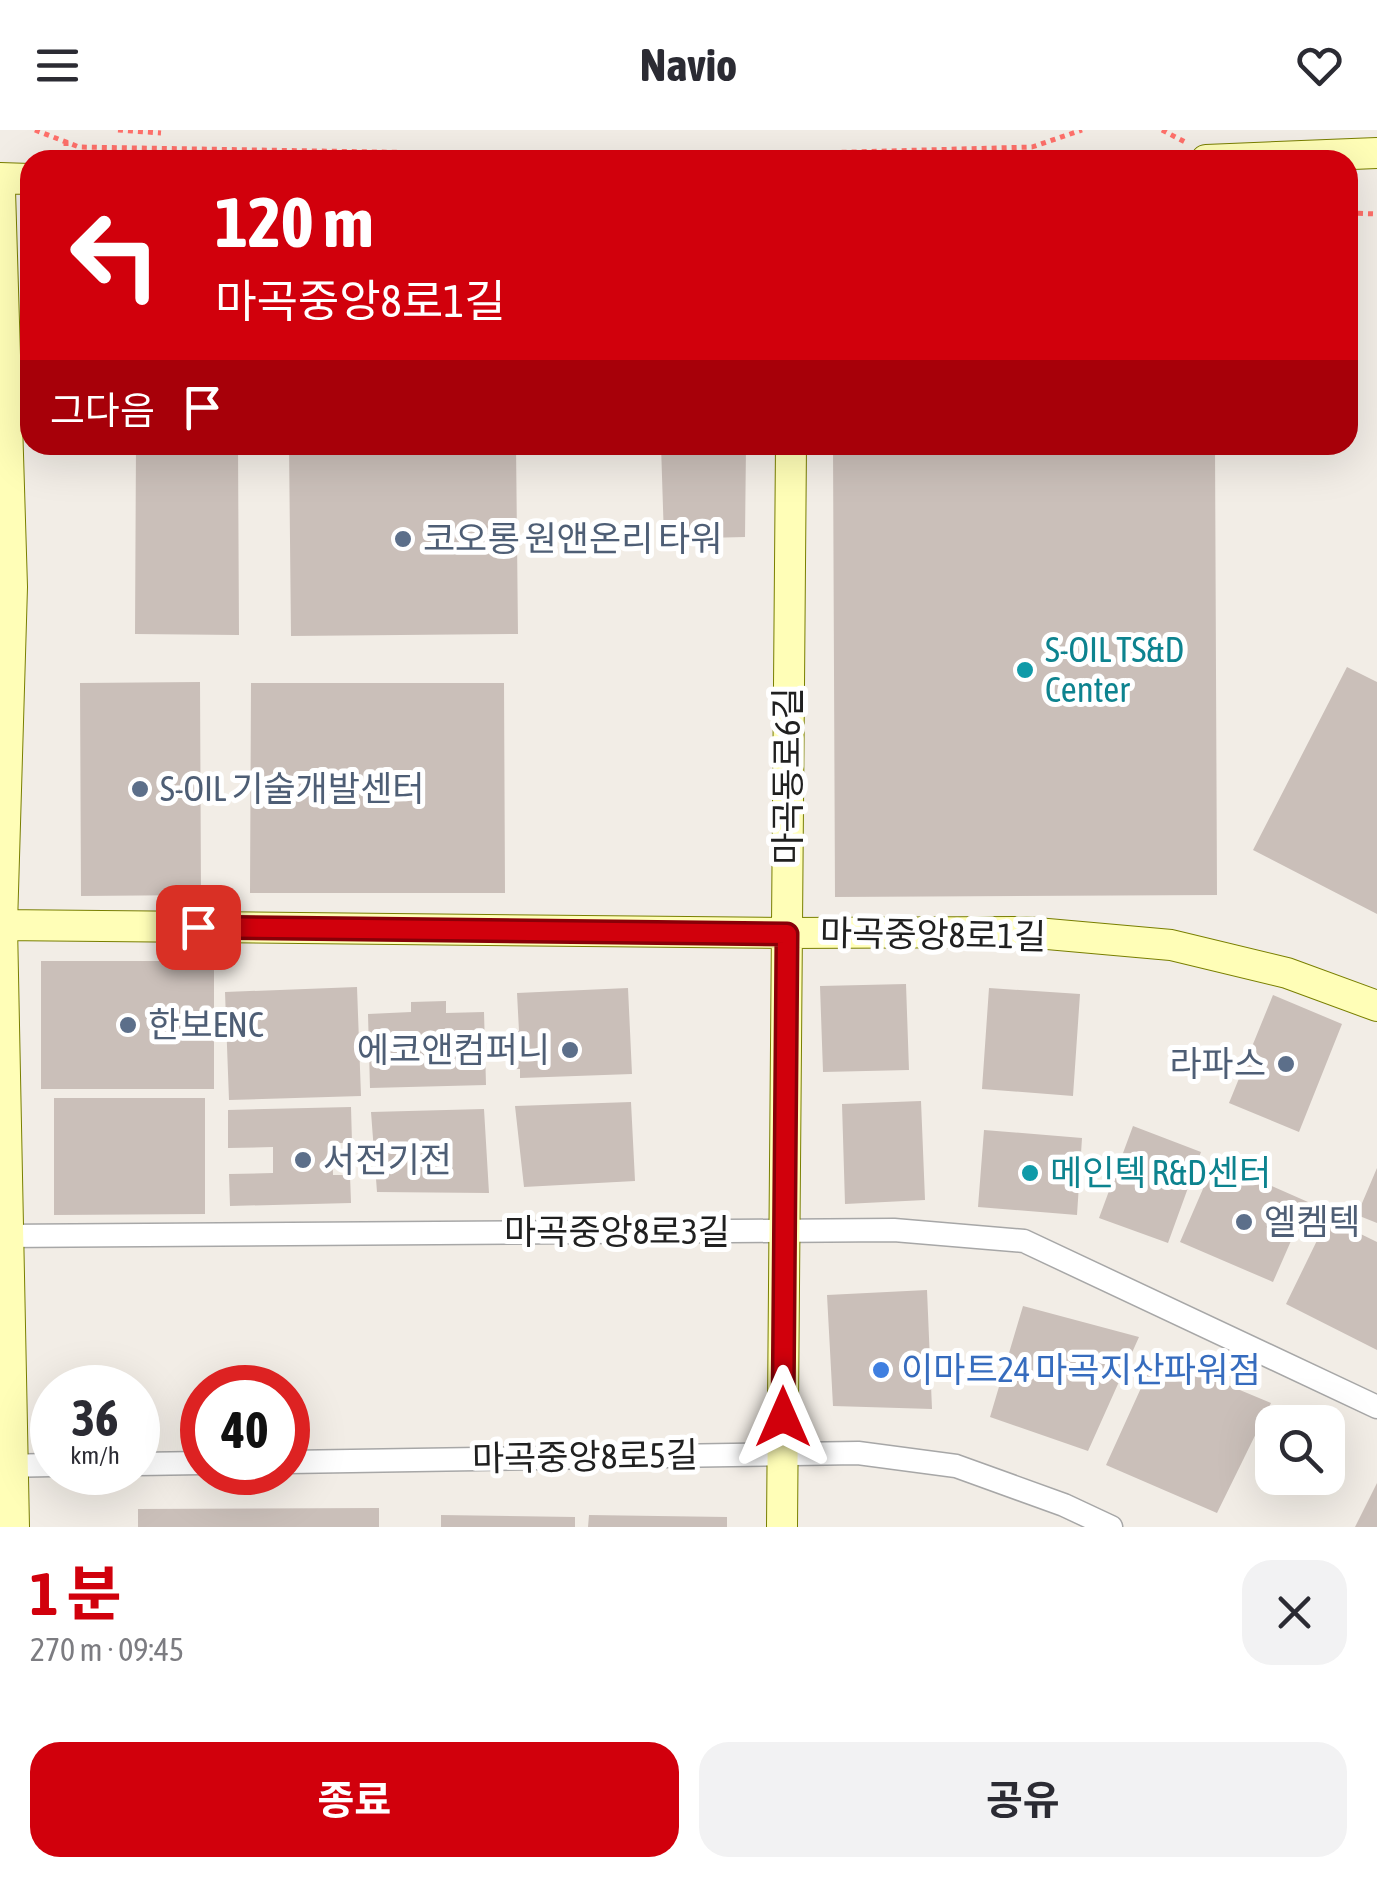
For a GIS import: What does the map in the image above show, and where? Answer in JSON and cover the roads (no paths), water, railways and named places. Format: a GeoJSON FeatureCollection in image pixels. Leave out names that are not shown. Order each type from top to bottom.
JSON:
{"type":"FeatureCollection","features":[{"type":"Feature","properties":{"kind":"street"},"geometry":{"type":"LineString","coordinates":[[0,190],[12,587],[1,925],[7,1466],[14,1527]]}},
{"type":"Feature","properties":{"kind":"street","name":"마곡동로6길"},"geometry":{"type":"LineString","coordinates":[[782,1527],[791,455]]}},
{"type":"Feature","properties":{"kind":"street","name":"마곡중앙8로1길"},"geometry":{"type":"LineString","coordinates":[[1,925],[787,934],[1025,932],[1170,945],[1286,972],[1377,1006]]}},
{"type":"Feature","properties":{"kind":"street","name":"마곡중앙8로3길"},"geometry":{"type":"LineString","coordinates":[[5,1236],[894,1230],[1024,1242],[1377,1407]]}},
{"type":"Feature","properties":{"kind":"street","name":"마곡중앙8로5길"},"geometry":{"type":"LineString","coordinates":[[310,1462],[858,1453],[956,1466],[1064,1504],[1110,1527]]}},
{"type":"Feature","properties":{"kind":"place","name":"코오롱 원앤온리 타워"},"geometry":{"type":"Point","coordinates":[403,539]}},
{"type":"Feature","properties":{"kind":"place","name":"S-OIL TS&D Center"},"geometry":{"type":"Point","coordinates":[1025,670]}},
{"type":"Feature","properties":{"kind":"place","name":"S-OIL 기술개발센터"},"geometry":{"type":"Point","coordinates":[140,789]}},
{"type":"Feature","properties":{"kind":"place","name":"한보ENC"},"geometry":{"type":"Point","coordinates":[128,1025]}},
{"type":"Feature","properties":{"kind":"place","name":"에코앤컴퍼니"},"geometry":{"type":"Point","coordinates":[570,1050]}},
{"type":"Feature","properties":{"kind":"place","name":"라파스"},"geometry":{"type":"Point","coordinates":[1286,1064]}},
{"type":"Feature","properties":{"kind":"place","name":"서전기전"},"geometry":{"type":"Point","coordinates":[303,1160]}},
{"type":"Feature","properties":{"kind":"place","name":"메인텍 R&D센터"},"geometry":{"type":"Point","coordinates":[1030,1173]}},
{"type":"Feature","properties":{"kind":"place","name":"엘켐텍"},"geometry":{"type":"Point","coordinates":[1244,1222]}},
{"type":"Feature","properties":{"kind":"place","name":"이마트24 마곡지산파워점"},"geometry":{"type":"Point","coordinates":[881,1370]}}]}
